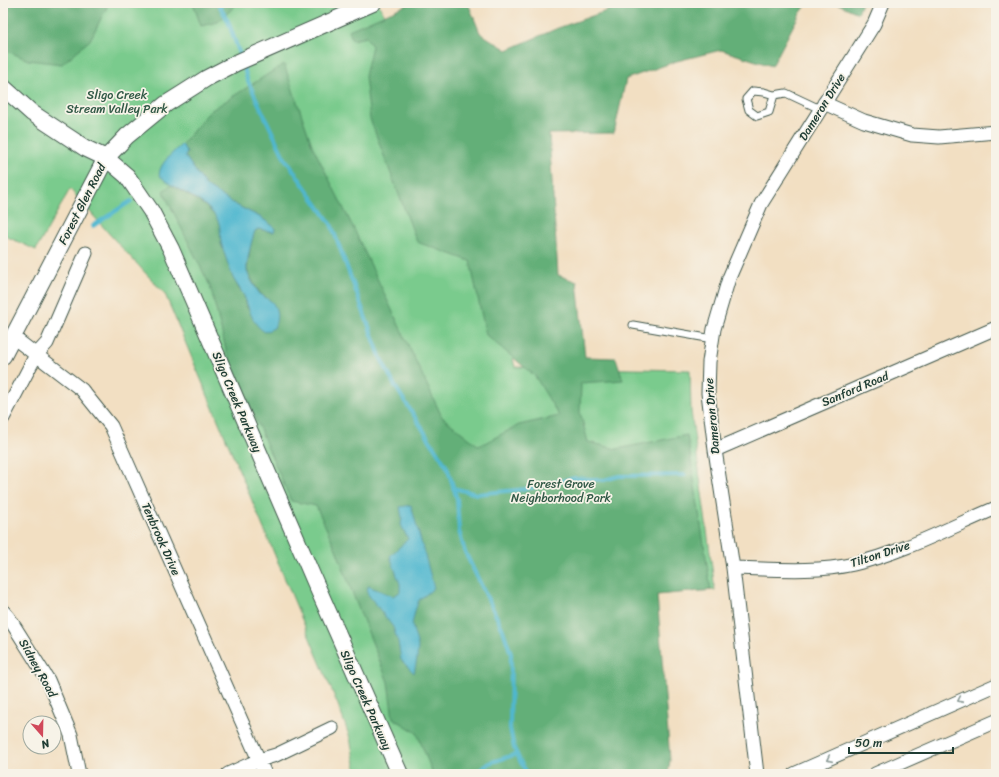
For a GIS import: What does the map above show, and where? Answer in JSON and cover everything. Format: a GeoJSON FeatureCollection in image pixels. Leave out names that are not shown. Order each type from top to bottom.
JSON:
{"type":"FeatureCollection","features":[{"type":"Feature","properties":{"kind":"street","name":"Forest Glen Road"},"geometry":{"type":"LineString","coordinates":[[3,356],[106,158],[127,136],[166,104],[206,78],[253,55],[373,3]]}},
{"type":"Feature","properties":{"kind":"street","name":"Dameron Drive"},"geometry":{"type":"LineString","coordinates":[[757,774],[733,568],[714,450],[708,393],[709,362],[713,339],[729,278],[761,204],[874,24],[883,3]]}},
{"type":"Feature","properties":{"kind":"street","name":"Sligo Creek Parkway"},"geometry":{"type":"LineString","coordinates":[[3,87],[32,113],[85,148],[106,158],[127,176],[151,211],[171,249],[308,568],[400,774]]}},
{"type":"Feature","properties":{"kind":"street"},"geometry":{"type":"LineString","coordinates":[[822,106],[864,121],[912,135],[939,137],[996,132]]}},
{"type":"Feature","properties":{"kind":"street"},"geometry":{"type":"LineString","coordinates":[[3,418],[36,354],[47,343],[86,253]]}},
{"type":"Feature","properties":{"kind":"street","name":"Sanford Road"},"geometry":{"type":"LineString","coordinates":[[714,450],[996,328]]}},
{"type":"Feature","properties":{"kind":"street","name":"Tenbrook Drive"},"geometry":{"type":"LineString","coordinates":[[12,337],[82,390],[111,426],[265,774]]}},
{"type":"Feature","properties":{"kind":"street","name":"Tilton Drive"},"geometry":{"type":"LineString","coordinates":[[733,568],[806,570],[854,564],[890,553],[996,508]]}},
{"type":"Feature","properties":{"kind":"street","name":"Sidney Road"},"geometry":{"type":"LineString","coordinates":[[3,611],[9,618],[48,680],[71,735],[80,774]]}},
{"type":"Feature","properties":{"kind":"street"},"geometry":{"type":"LineString","coordinates":[[794,774],[996,684]]}},
{"type":"Feature","properties":{"kind":"street"},"geometry":{"type":"LineString","coordinates":[[875,774],[996,721]]}},
{"type":"Feature","properties":{"kind":"street"},"geometry":{"type":"LineString","coordinates":[[228,774],[259,760],[276,755],[332,728]]}},
{"type":"Feature","properties":{"kind":"lane"},"geometry":{"type":"LineString","coordinates":[[774,95],[786,93],[822,106]]}},
{"type":"Feature","properties":{"kind":"lane"},"geometry":{"type":"LineString","coordinates":[[633,324],[713,339]]}},
{"type":"Feature","properties":{"kind":"green space"},"geometry":{"type":"Polygon","coordinates":[[[3,3],[378,3],[465,173],[515,367],[690,370],[691,411],[715,590],[636,596],[660,774],[357,774],[350,738],[338,705],[165,294],[70,189],[36,250],[3,235],[3,3]]]}},
{"type":"Feature","properties":{"kind":"green space"},"geometry":{"type":"Polygon","coordinates":[[[3,3],[104,3],[107,7],[90,40],[62,64],[28,60],[3,49],[3,3]]]}},
{"type":"Feature","properties":{"kind":"green space"},"geometry":{"type":"Polygon","coordinates":[[[193,3],[235,3],[235,6],[218,22],[201,26],[193,3]]]}},
{"type":"Feature","properties":{"kind":"green space","name":"Forest Grove Neighborhood Park"},"geometry":{"type":"Polygon","coordinates":[[[411,3],[468,3],[480,33],[507,50],[558,28],[629,3],[808,3],[799,15],[772,66],[721,50],[677,61],[626,79],[614,133],[549,134],[558,275],[577,282],[585,357],[616,358],[623,380],[581,383],[580,412],[588,442],[617,449],[687,435],[711,590],[657,595],[670,760],[668,774],[433,774],[417,733],[393,718],[388,682],[336,549],[316,506],[291,501],[227,353],[210,286],[163,191],[171,185],[204,205],[217,218],[221,230],[221,244],[233,277],[244,295],[247,308],[272,302],[261,294],[247,270],[251,243],[255,231],[258,229],[273,232],[275,229],[260,217],[238,206],[206,186],[185,156],[187,153],[182,144],[210,111],[284,64],[312,145],[353,227],[442,417],[479,446],[519,425],[559,416],[535,376],[486,335],[470,261],[417,242],[370,119],[365,76],[372,46],[366,37],[352,40],[349,30],[411,3]]]}},
{"type":"Feature","properties":{"kind":"green space"},"geometry":{"type":"Polygon","coordinates":[[[836,3],[862,3],[858,13],[836,3]]]}},
{"type":"Feature","properties":{"kind":"water"},"geometry":{"type":"Polygon","coordinates":[[[182,144],[187,153],[185,156],[206,186],[238,206],[260,217],[275,229],[274,232],[258,229],[255,231],[247,267],[249,276],[257,290],[261,295],[272,302],[275,308],[277,318],[274,328],[265,332],[254,321],[244,296],[233,278],[222,246],[219,222],[212,211],[198,200],[173,186],[159,175],[164,162],[182,144]]]}},
{"type":"Feature","properties":{"kind":"water"},"geometry":{"type":"Polygon","coordinates":[[[411,505],[434,588],[419,600],[415,611],[412,625],[418,646],[414,673],[401,660],[398,642],[393,627],[367,593],[368,586],[393,596],[400,592],[400,584],[390,556],[408,539],[401,525],[402,518],[400,507],[411,505]]]}},
{"type":"Feature","properties":{"kind":"waterway"},"geometry":{"type":"LineString","coordinates":[[218,3],[228,21],[241,58]]}},
{"type":"Feature","properties":{"kind":"waterway"},"geometry":{"type":"LineString","coordinates":[[243,64],[247,79],[284,157],[331,224],[381,359],[395,386],[447,467],[457,499],[459,531],[465,552],[503,630],[511,654],[510,728],[514,748],[528,774]]}},
{"type":"Feature","properties":{"kind":"waterway"},"geometry":{"type":"LineString","coordinates":[[93,226],[131,201]]}},
{"type":"Feature","properties":{"kind":"waterway"},"geometry":{"type":"LineString","coordinates":[[453,488],[477,494],[526,489],[575,478],[604,480],[619,476],[685,475]]}},
{"type":"Feature","properties":{"kind":"waterway"},"geometry":{"type":"LineString","coordinates":[[475,774],[489,763],[517,754]]}},
{"type":"Feature","properties":{"kind":"park label","name":"Sligo Creek Stream Valley Park"},"geometry":{"type":"Point","coordinates":[117,102]}}]}
